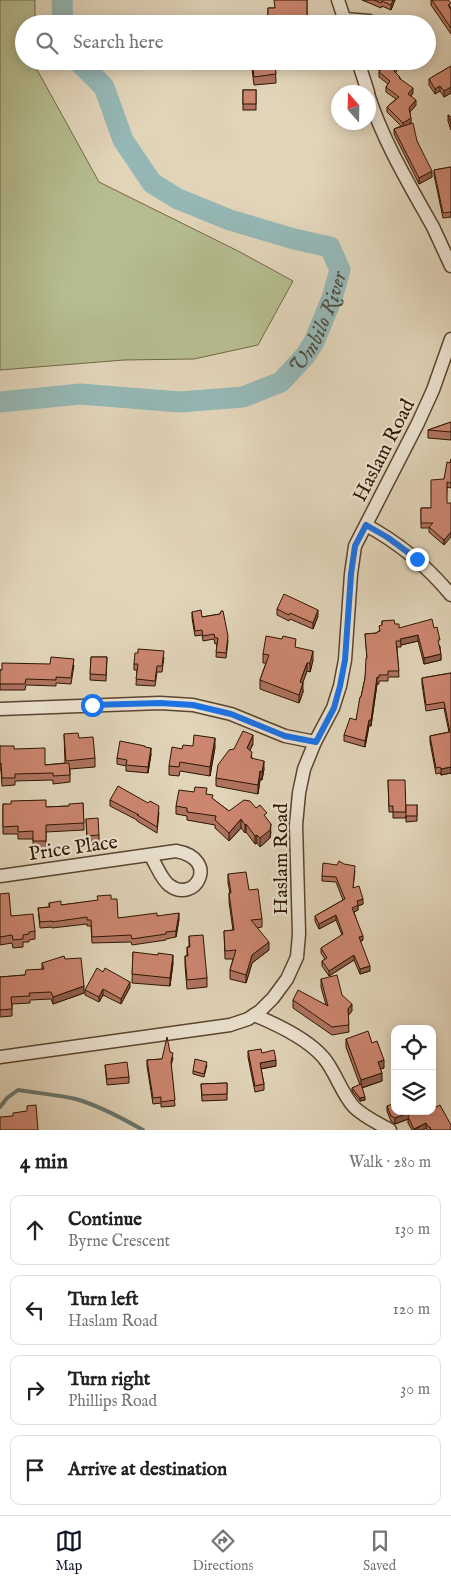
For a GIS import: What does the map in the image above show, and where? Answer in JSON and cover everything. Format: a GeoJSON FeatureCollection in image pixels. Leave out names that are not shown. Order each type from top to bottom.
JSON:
{"type":"FeatureCollection","features":[{"type":"Feature","properties":{"kind":"street"},"geometry":{"type":"LineString","coordinates":[[338,0],[343,15]]}},
{"type":"Feature","properties":{"kind":"street"},"geometry":{"type":"LineString","coordinates":[[361,70],[366,85]]}},
{"type":"Feature","properties":{"kind":"street"},"geometry":{"type":"LineString","coordinates":[[376,115],[382,132],[440,241],[451,266]]}},
{"type":"Feature","properties":{"kind":"street","name":"Haslam Road"},"geometry":{"type":"LineString","coordinates":[[0,1058],[230,1025],[254,1015],[273,998],[287,978],[297,957],[296,826],[299,793],[304,769],[334,708],[340,686],[345,660],[351,574],[355,546],[415,430],[433,390],[451,340]]}},
{"type":"Feature","properties":{"kind":"street"},"geometry":{"type":"LineString","coordinates":[[366,525],[387,537],[417,559],[451,595]]}},
{"type":"Feature","properties":{"kind":"street"},"geometry":{"type":"LineString","coordinates":[[0,709],[160,703],[193,705],[231,714],[285,736],[316,742]]}},
{"type":"Feature","properties":{"kind":"street","name":"Price Place"},"geometry":{"type":"LineString","coordinates":[[0,876],[150,856]]}},
{"type":"Feature","properties":{"kind":"street"},"geometry":{"type":"LineString","coordinates":[[254,1015],[267,1020],[314,1048],[325,1059],[353,1106],[364,1116],[390,1130]]}},
{"type":"Feature","properties":{"kind":"green space"},"geometry":{"type":"Polygon","coordinates":[[[0,0],[35,0],[35,15],[15,15],[15,70],[37,70],[99,182],[240,252],[293,281],[258,345],[194,359],[124,360],[0,370],[0,0]]]}},
{"type":"Feature","properties":{"kind":"building"},"geometry":{"type":"Polygon","coordinates":[[[274,0],[307,0],[307,15],[268,15],[268,8],[275,8],[274,0]]]}},
{"type":"Feature","properties":{"kind":"building"},"geometry":{"type":"Polygon","coordinates":[[[374,0],[393,0],[391,5],[374,0]]]}},
{"type":"Feature","properties":{"kind":"building"},"geometry":{"type":"Polygon","coordinates":[[[432,0],[448,0],[451,3],[448,5],[451,10],[451,28],[432,0]]]}},
{"type":"Feature","properties":{"kind":"building"},"geometry":{"type":"Polygon","coordinates":[[[451,66],[451,87],[444,91],[440,86],[435,89],[429,79],[451,66]]]}},
{"type":"Feature","properties":{"kind":"building"},"geometry":{"type":"Polygon","coordinates":[[[253,70],[276,70],[276,74],[254,77],[253,70]]]}},
{"type":"Feature","properties":{"kind":"building"},"geometry":{"type":"Polygon","coordinates":[[[380,70],[394,70],[399,78],[413,88],[408,94],[416,100],[409,108],[411,118],[403,123],[387,107],[399,97],[386,87],[390,81],[379,72],[380,70]]]}},
{"type":"Feature","properties":{"kind":"building"},"geometry":{"type":"Polygon","coordinates":[[[243,90],[256,90],[256,104],[243,104],[243,90]]]}},
{"type":"Feature","properties":{"kind":"building"},"geometry":{"type":"Polygon","coordinates":[[[413,123],[417,141],[432,171],[419,178],[394,129],[413,123]]]}},
{"type":"Feature","properties":{"kind":"building"},"geometry":{"type":"Polygon","coordinates":[[[451,167],[451,212],[443,213],[434,170],[451,167]]]}},
{"type":"Feature","properties":{"kind":"building"},"geometry":{"type":"Polygon","coordinates":[[[451,422],[451,432],[428,430],[451,422]]]}},
{"type":"Feature","properties":{"kind":"building"},"geometry":{"type":"Polygon","coordinates":[[[451,459],[451,483],[447,482],[447,503],[451,503],[451,532],[444,540],[429,527],[433,523],[421,523],[421,508],[431,508],[431,480],[444,479],[447,462],[450,463],[451,459]]]}},
{"type":"Feature","properties":{"kind":"building"},"geometry":{"type":"Polygon","coordinates":[[[284,594],[318,610],[313,623],[277,609],[284,594]]]}},
{"type":"Feature","properties":{"kind":"building"},"geometry":{"type":"Polygon","coordinates":[[[201,610],[202,617],[220,614],[223,611],[228,636],[226,653],[216,652],[218,638],[215,638],[214,634],[203,636],[202,630],[195,631],[192,612],[201,610]]]}},
{"type":"Feature","properties":{"kind":"building"},"geometry":{"type":"Polygon","coordinates":[[[432,619],[434,628],[437,627],[441,654],[424,658],[418,635],[396,641],[399,671],[388,671],[388,675],[379,675],[379,678],[377,677],[371,720],[369,720],[365,741],[344,735],[350,718],[356,720],[365,678],[367,658],[365,634],[380,631],[379,626],[382,625],[382,621],[394,620],[395,624],[399,624],[399,628],[432,619]]]}},
{"type":"Feature","properties":{"kind":"building"},"geometry":{"type":"Polygon","coordinates":[[[266,636],[282,639],[283,636],[296,639],[295,647],[313,651],[310,663],[307,663],[300,682],[303,683],[299,695],[260,680],[269,655],[263,654],[266,636]]]}},
{"type":"Feature","properties":{"kind":"building"},"geometry":{"type":"Polygon","coordinates":[[[138,649],[164,651],[162,666],[157,666],[155,681],[136,679],[138,664],[134,664],[135,653],[138,653],[138,649]]]}},
{"type":"Feature","properties":{"kind":"building"},"geometry":{"type":"Polygon","coordinates":[[[51,657],[74,659],[71,678],[56,677],[56,680],[26,679],[25,684],[0,684],[2,663],[50,664],[51,657]]]}},
{"type":"Feature","properties":{"kind":"building"},"geometry":{"type":"Polygon","coordinates":[[[91,657],[107,657],[106,675],[90,674],[91,657]]]}},
{"type":"Feature","properties":{"kind":"building"},"geometry":{"type":"Polygon","coordinates":[[[451,673],[451,767],[441,769],[440,767],[436,768],[430,736],[450,732],[444,702],[426,705],[422,678],[451,673]]]}},
{"type":"Feature","properties":{"kind":"building"},"geometry":{"type":"Polygon","coordinates":[[[243,731],[253,735],[247,748],[252,752],[251,758],[264,761],[258,785],[216,778],[218,765],[229,750],[234,749],[243,731]]]}},
{"type":"Feature","properties":{"kind":"building"},"geometry":{"type":"Polygon","coordinates":[[[78,733],[79,738],[93,737],[95,758],[66,761],[64,734],[78,733]]]}},
{"type":"Feature","properties":{"kind":"building"},"geometry":{"type":"Polygon","coordinates":[[[194,735],[215,738],[210,767],[180,762],[179,767],[169,766],[172,747],[182,749],[183,745],[193,746],[194,735]]]}},
{"type":"Feature","properties":{"kind":"building"},"geometry":{"type":"Polygon","coordinates":[[[120,741],[151,748],[148,767],[126,765],[127,760],[117,758],[120,741]]]}},
{"type":"Feature","properties":{"kind":"building"},"geometry":{"type":"Polygon","coordinates":[[[0,746],[14,746],[14,749],[45,748],[45,765],[69,763],[70,775],[53,776],[53,773],[15,774],[15,778],[2,778],[0,746]]]}},
{"type":"Feature","properties":{"kind":"building"},"geometry":{"type":"Polygon","coordinates":[[[388,780],[405,780],[406,812],[393,812],[393,806],[389,806],[388,780]]]}},
{"type":"Feature","properties":{"kind":"building"},"geometry":{"type":"Polygon","coordinates":[[[118,786],[148,803],[150,801],[159,806],[157,827],[110,800],[118,786]]]}},
{"type":"Feature","properties":{"kind":"building"},"geometry":{"type":"Polygon","coordinates":[[[195,787],[207,788],[206,794],[213,795],[212,798],[229,811],[244,800],[250,801],[256,808],[260,805],[267,813],[264,815],[271,824],[270,830],[260,838],[257,835],[255,836],[241,819],[229,833],[215,820],[216,816],[187,812],[187,808],[176,806],[179,790],[194,792],[195,787]]]}},
{"type":"Feature","properties":{"kind":"building"},"geometry":{"type":"Polygon","coordinates":[[[46,800],[46,807],[83,803],[84,823],[46,825],[46,841],[33,841],[33,831],[18,832],[18,826],[3,827],[3,804],[11,804],[11,801],[46,800]]]}},
{"type":"Feature","properties":{"kind":"building"},"geometry":{"type":"Polygon","coordinates":[[[406,805],[417,805],[417,816],[406,816],[406,805]]]}},
{"type":"Feature","properties":{"kind":"building"},"geometry":{"type":"Polygon","coordinates":[[[98,818],[99,835],[87,836],[86,819],[98,818]]]}},
{"type":"Feature","properties":{"kind":"building"},"geometry":{"type":"Polygon","coordinates":[[[339,861],[355,866],[353,888],[359,886],[363,899],[357,901],[358,905],[352,908],[363,936],[359,937],[370,966],[360,969],[354,955],[329,971],[322,961],[327,958],[321,948],[343,934],[336,915],[319,924],[315,916],[345,899],[336,877],[322,876],[323,863],[337,865],[339,861]]]}},
{"type":"Feature","properties":{"kind":"building"},"geometry":{"type":"Polygon","coordinates":[[[246,872],[249,890],[258,889],[262,919],[251,920],[269,942],[252,955],[246,975],[230,970],[236,950],[225,951],[224,931],[234,930],[228,874],[246,872]]]}},
{"type":"Feature","properties":{"kind":"building"},"geometry":{"type":"Polygon","coordinates":[[[9,893],[11,916],[33,914],[35,931],[23,935],[23,939],[13,940],[12,935],[0,937],[0,894],[9,893]]]}},
{"type":"Feature","properties":{"kind":"building"},"geometry":{"type":"Polygon","coordinates":[[[111,895],[111,899],[117,899],[118,918],[157,913],[157,916],[179,913],[176,931],[132,939],[131,935],[92,937],[91,920],[87,920],[87,917],[40,922],[38,908],[50,907],[49,903],[61,901],[61,905],[98,900],[97,896],[111,895]]]}},
{"type":"Feature","properties":{"kind":"building"},"geometry":{"type":"Polygon","coordinates":[[[203,935],[207,978],[187,980],[185,956],[188,956],[187,947],[190,947],[189,936],[203,935]]]}},
{"type":"Feature","properties":{"kind":"building"},"geometry":{"type":"Polygon","coordinates":[[[133,952],[173,955],[170,978],[132,974],[133,952]]]}},
{"type":"Feature","properties":{"kind":"building"},"geometry":{"type":"Polygon","coordinates":[[[64,956],[65,959],[81,958],[84,986],[53,997],[51,992],[29,993],[30,996],[11,997],[12,1009],[0,1010],[0,977],[25,975],[26,970],[44,969],[42,963],[64,956]]]}},
{"type":"Feature","properties":{"kind":"building"},"geometry":{"type":"Polygon","coordinates":[[[97,968],[103,972],[105,968],[130,982],[121,999],[103,989],[99,997],[85,990],[97,968]]]}},
{"type":"Feature","properties":{"kind":"building"},"geometry":{"type":"Polygon","coordinates":[[[337,975],[342,995],[352,1004],[348,1009],[349,1025],[332,1027],[293,1000],[298,990],[328,1006],[321,979],[337,975]]]}},
{"type":"Feature","properties":{"kind":"building"},"geometry":{"type":"Polygon","coordinates":[[[368,1031],[372,1043],[377,1041],[384,1060],[378,1062],[382,1073],[361,1080],[346,1039],[368,1031]]]}},
{"type":"Feature","properties":{"kind":"building"},"geometry":{"type":"Polygon","coordinates":[[[167,1037],[170,1052],[173,1053],[171,1062],[175,1100],[161,1102],[161,1097],[153,1098],[147,1060],[162,1059],[167,1037]]]}},
{"type":"Feature","properties":{"kind":"building"},"geometry":{"type":"Polygon","coordinates":[[[261,1049],[262,1053],[274,1050],[276,1060],[260,1063],[264,1084],[255,1086],[248,1051],[261,1049]]]}},
{"type":"Feature","properties":{"kind":"building"},"geometry":{"type":"Polygon","coordinates":[[[195,1059],[207,1062],[204,1074],[193,1071],[195,1059]]]}},
{"type":"Feature","properties":{"kind":"building"},"geometry":{"type":"Polygon","coordinates":[[[127,1062],[129,1077],[107,1079],[105,1065],[127,1062]]]}},
{"type":"Feature","properties":{"kind":"building"},"geometry":{"type":"Polygon","coordinates":[[[227,1083],[227,1094],[202,1095],[201,1084],[227,1083]]]}},
{"type":"Feature","properties":{"kind":"building"},"geometry":{"type":"Polygon","coordinates":[[[361,1084],[365,1097],[360,1098],[352,1088],[361,1084]]]}},
{"type":"Feature","properties":{"kind":"building"},"geometry":{"type":"Polygon","coordinates":[[[391,1104],[391,1115],[403,1115],[395,1118],[391,1116],[387,1106],[391,1104]]]}},
{"type":"Feature","properties":{"kind":"building"},"geometry":{"type":"Polygon","coordinates":[[[36,1105],[38,1130],[0,1130],[0,1117],[13,1116],[13,1113],[27,1111],[27,1106],[36,1105]]]}},
{"type":"Feature","properties":{"kind":"building"},"geometry":{"type":"Polygon","coordinates":[[[440,1105],[451,1125],[451,1130],[431,1130],[426,1123],[414,1129],[408,1117],[409,1115],[436,1115],[436,1107],[440,1105]]]}},
{"type":"Feature","properties":{"kind":"waterway","name":"Umbilo River"},"geometry":{"type":"LineString","coordinates":[[62,0],[63,15]]}},
{"type":"Feature","properties":{"kind":"waterway","name":"Umbilo River"},"geometry":{"type":"LineString","coordinates":[[0,402],[80,394],[180,402],[243,397],[281,382],[305,356],[314,342],[332,298],[340,270],[330,247],[294,239],[230,220],[178,199],[152,183],[123,140],[104,87],[87,70]]}},
{"type":"Feature","properties":{"kind":"waterway"},"geometry":{"type":"LineString","coordinates":[[0,1107],[7,1098],[18,1090],[62,1096],[94,1105],[143,1130]]}},
{"type":"Feature","properties":{"kind":"route"},"geometry":{"type":"LineString","coordinates":[[92,705],[160,703],[193,705],[231,714],[285,736],[316,742],[334,708],[340,686],[345,660],[351,574],[355,546],[366,525],[387,537],[417,559]]}}]}
